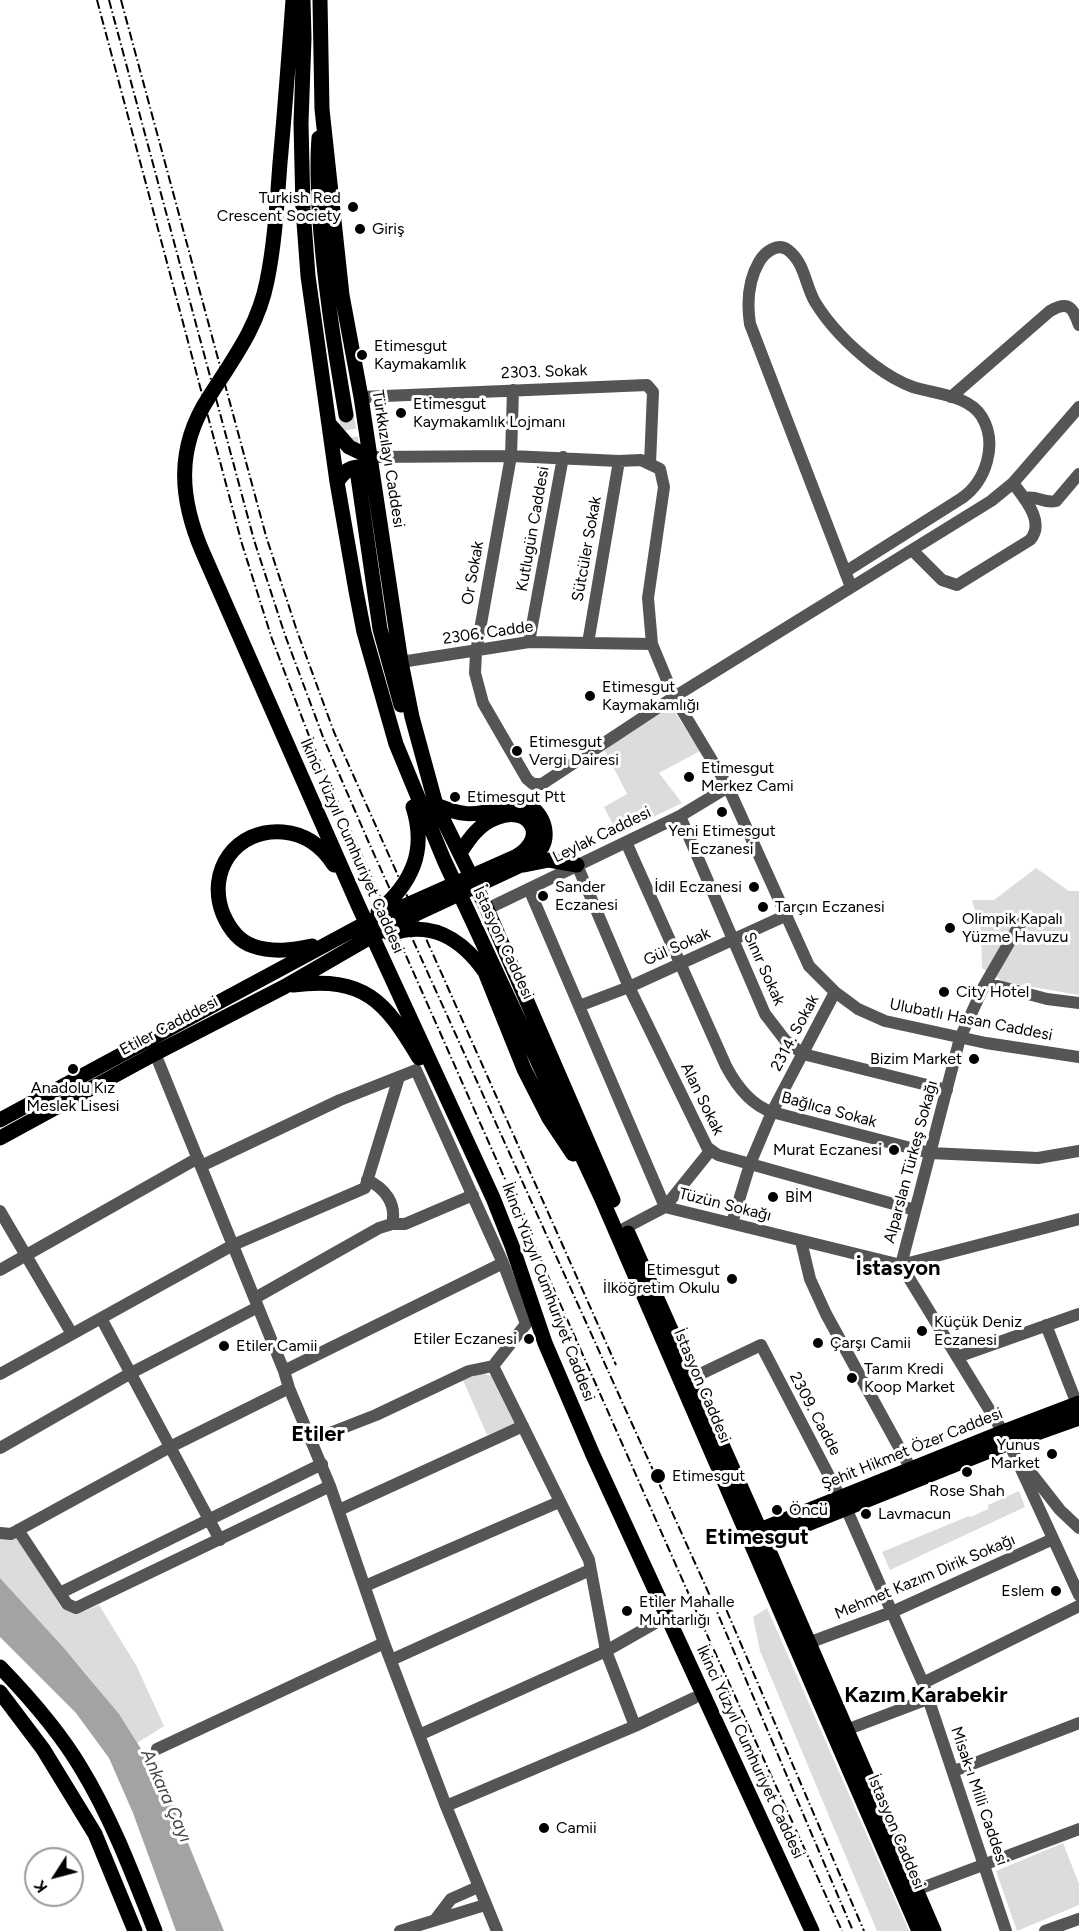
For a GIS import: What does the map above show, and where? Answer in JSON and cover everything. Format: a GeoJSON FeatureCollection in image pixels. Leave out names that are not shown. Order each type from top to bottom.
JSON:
{"type":"FeatureCollection","features":[{"type":"Feature","properties":{"kind":"main road","name":"İkinci Yüzyıl Cumhuriyet Caddesi"},"geometry":{"type":"LineString","coordinates":[[293,0],[276,222],[264,295],[247,339],[198,417],[189,446],[184,481],[188,514],[193,531],[358,904],[494,1198],[545,1343],[593,1455],[812,1931]]}},
{"type":"Feature","properties":{"kind":"main road"},"geometry":{"type":"LineString","coordinates":[[303,0],[301,123],[303,209],[308,276],[337,483],[374,695],[389,746],[418,823],[419,844],[407,881],[390,902],[364,924]]}},
{"type":"Feature","properties":{"kind":"main road","name":"Türkkızılayı Caddesi"},"geometry":{"type":"LineString","coordinates":[[320,0],[322,109],[342,295],[370,457],[364,475],[412,717],[436,805],[487,909]]}},
{"type":"Feature","properties":{"kind":"main road"},"geometry":{"type":"LineString","coordinates":[[322,109],[317,157],[321,251],[346,415]]}},
{"type":"Feature","properties":{"kind":"main road"},"geometry":{"type":"LineString","coordinates":[[329,424],[340,429],[348,429],[358,424],[363,417]]}},
{"type":"Feature","properties":{"kind":"main road"},"geometry":{"type":"LineString","coordinates":[[329,424],[350,447],[370,457]]}},
{"type":"Feature","properties":{"kind":"main road"},"geometry":{"type":"LineString","coordinates":[[337,483],[344,473],[354,466],[365,468],[380,629],[416,754],[436,805],[459,814],[483,813],[520,803],[532,808],[543,822],[545,836],[540,850],[386,928],[355,947]]}},
{"type":"Feature","properties":{"kind":"main road","name":"İstasyon Caddesi"},"geometry":{"type":"LineString","coordinates":[[364,632],[396,744],[444,860],[756,1538],[808,1643],[934,1931]]}},
{"type":"Feature","properties":{"kind":"main road"},"geometry":{"type":"LineString","coordinates":[[460,853],[478,830],[496,817],[513,813],[529,820],[534,832],[531,844],[519,860]]}},
{"type":"Feature","properties":{"kind":"main road"},"geometry":{"type":"LineString","coordinates":[[327,944],[281,951],[254,947],[235,934],[226,922],[217,894],[221,869],[228,857],[237,846],[249,838],[273,831],[293,832],[312,840],[330,859],[358,904]]}},
{"type":"Feature","properties":{"kind":"main road"},"geometry":{"type":"LineString","coordinates":[[0,1120],[364,924],[519,860],[549,860],[577,865]]}},
{"type":"Feature","properties":{"kind":"main road","name":"İstasyon Caddesi"},"geometry":{"type":"LineString","coordinates":[[487,909],[692,1378],[919,1931]]}},
{"type":"Feature","properties":{"kind":"main road"},"geometry":{"type":"LineString","coordinates":[[355,947],[403,930],[432,930],[445,934],[463,946],[475,958],[485,972],[524,1068],[549,1118],[601,1197]]}},
{"type":"Feature","properties":{"kind":"main road","name":"Etiler Cadddesi"},"geometry":{"type":"LineString","coordinates":[[0,1138],[355,947]]}},
{"type":"Feature","properties":{"kind":"main road"},"geometry":{"type":"LineString","coordinates":[[284,987],[320,982],[353,988],[365,994],[387,1010],[447,1099]]}},
{"type":"Feature","properties":{"kind":"main road","name":"Şehit Hikmet Özer Caddesi"},"geometry":{"type":"LineString","coordinates":[[756,1538],[1078,1408]]}},
{"type":"Feature","properties":{"kind":"main road","name":"Şehit Hikmet Özer Caddesi"},"geometry":{"type":"LineString","coordinates":[[843,1503],[911,1469],[1006,1438]]}},
{"type":"Feature","properties":{"kind":"main road"},"geometry":{"type":"LineString","coordinates":[[0,1667],[38,1709],[81,1767],[116,1834],[155,1931]]}},
{"type":"Feature","properties":{"kind":"main road"},"geometry":{"type":"LineString","coordinates":[[0,1692],[43,1749],[95,1834],[135,1931]]}},
{"type":"Feature","properties":{"kind":"street"},"geometry":{"type":"LineString","coordinates":[[845,572],[962,498],[974,488],[983,476],[988,450],[985,423],[972,405],[897,381],[860,354],[819,308],[800,264],[788,250],[777,247],[769,250],[762,257],[750,289],[748,309],[752,332],[845,572],[851,587]]}},
{"type":"Feature","properties":{"kind":"street"},"geometry":{"type":"LineString","coordinates":[[951,397],[1050,310],[1062,305],[1069,307],[1074,312],[1079,325]]}},
{"type":"Feature","properties":{"kind":"street","name":"2303. Sokak"},"geometry":{"type":"LineString","coordinates":[[360,397],[649,386],[653,392],[650,464]]}},
{"type":"Feature","properties":{"kind":"street","name":"Or Sokak"},"geometry":{"type":"LineString","coordinates":[[513,390],[511,456],[476,652],[475,673],[483,703],[527,778],[533,784],[542,784],[674,697]]}},
{"type":"Feature","properties":{"kind":"street"},"geometry":{"type":"LineString","coordinates":[[674,697],[991,501],[1013,483],[1079,407]]}},
{"type":"Feature","properties":{"kind":"street"},"geometry":{"type":"LineString","coordinates":[[370,457],[563,457],[619,461],[641,460],[650,464]]}},
{"type":"Feature","properties":{"kind":"street","name":"Kutlugün Caddesi"},"geometry":{"type":"LineString","coordinates":[[529,642],[563,457]]}},
{"type":"Feature","properties":{"kind":"street","name":"Sütcüler Sokak"},"geometry":{"type":"LineString","coordinates":[[588,643],[619,461]]}},
{"type":"Feature","properties":{"kind":"street","name":"Ulubatlı Hasan Caddesi"},"geometry":{"type":"LineString","coordinates":[[650,464],[660,469],[664,487],[648,598],[651,644],[674,697],[728,787],[809,966],[835,993],[858,1009],[885,1021],[960,1038],[1079,1058]]}},
{"type":"Feature","properties":{"kind":"street"},"geometry":{"type":"LineString","coordinates":[[1025,498],[1034,497],[1047,502],[1056,501],[1079,474]]}},
{"type":"Feature","properties":{"kind":"street"},"geometry":{"type":"LineString","coordinates":[[912,550],[942,580],[949,584],[960,584],[1033,537],[1036,526],[1032,512],[1025,498],[1013,483]]}},
{"type":"Feature","properties":{"kind":"street","name":"2306. Cadde"},"geometry":{"type":"LineString","coordinates":[[401,662],[529,642],[651,644]]}},
{"type":"Feature","properties":{"kind":"street","name":"Leylak Caddesi"},"geometry":{"type":"LineString","coordinates":[[487,909],[680,816],[728,787]]}},
{"type":"Feature","properties":{"kind":"street","name":"Sınır Sokak"},"geometry":{"type":"LineString","coordinates":[[680,816],[765,1014],[785,1040],[803,1054],[947,1090]]}},
{"type":"Feature","properties":{"kind":"street","name":"Bağlıca Sokak"},"geometry":{"type":"LineString","coordinates":[[626,842],[732,1077],[753,1102],[772,1112],[930,1153],[1038,1158],[1079,1151]]}},
{"type":"Feature","properties":{"kind":"street","name":"Alan Sokak"},"geometry":{"type":"LineString","coordinates":[[577,865],[629,987],[702,1140],[711,1151],[915,1210]]}},
{"type":"Feature","properties":{"kind":"street","name":"Tüzün Sokağı"},"geometry":{"type":"LineString","coordinates":[[529,889],[665,1208],[901,1265],[1079,1219]]}},
{"type":"Feature","properties":{"kind":"street","name":"Gül Sokak"},"geometry":{"type":"LineString","coordinates":[[579,1006],[629,987],[787,915]]}},
{"type":"Feature","properties":{"kind":"street","name":"Alparslan Türkeş Sokağı"},"geometry":{"type":"LineString","coordinates":[[1006,1438],[901,1265],[960,1038],[984,986],[1024,917]]}},
{"type":"Feature","properties":{"kind":"street"},"geometry":{"type":"LineString","coordinates":[[984,986],[998,986],[1047,999],[1079,1003]]}},
{"type":"Feature","properties":{"kind":"street","name":"2314. Sokak"},"geometry":{"type":"LineString","coordinates":[[732,1223],[750,1164],[772,1112],[835,993]]}},
{"type":"Feature","properties":{"kind":"street"},"geometry":{"type":"LineString","coordinates":[[148,1039],[156,1053],[284,1371],[288,1388],[322,1464],[384,1643],[446,1806],[497,1931]]}},
{"type":"Feature","properties":{"kind":"street"},"geometry":{"type":"LineString","coordinates":[[0,1270],[199,1162],[340,1100],[416,1070],[503,1263],[526,1324],[493,1366],[469,1371],[376,1415],[312,1440]]}},
{"type":"Feature","properties":{"kind":"street"},"geometry":{"type":"LineString","coordinates":[[0,1374],[233,1245],[365,1188],[399,1077]]}},
{"type":"Feature","properties":{"kind":"street"},"geometry":{"type":"LineString","coordinates":[[625,1228],[665,1208],[711,1151]]}},
{"type":"Feature","properties":{"kind":"street"},"geometry":{"type":"LineString","coordinates":[[367,1180],[378,1185],[390,1200],[395,1213],[392,1224]]}},
{"type":"Feature","properties":{"kind":"street"},"geometry":{"type":"LineString","coordinates":[[1,1445],[256,1303],[378,1228],[392,1224],[405,1224],[473,1195]]}},
{"type":"Feature","properties":{"kind":"street"},"geometry":{"type":"LineString","coordinates":[[0,1211],[72,1334]]}},
{"type":"Feature","properties":{"kind":"street"},"geometry":{"type":"LineString","coordinates":[[801,1240],[810,1279],[826,1314],[911,1469]]}},
{"type":"Feature","properties":{"kind":"street"},"geometry":{"type":"LineString","coordinates":[[284,1371],[503,1263]]}},
{"type":"Feature","properties":{"kind":"street"},"geometry":{"type":"LineString","coordinates":[[957,1357],[1079,1314]]}},
{"type":"Feature","properties":{"kind":"street"},"geometry":{"type":"LineString","coordinates":[[101,1318],[220,1540]]}},
{"type":"Feature","properties":{"kind":"street"},"geometry":{"type":"LineString","coordinates":[[1046,1325],[1078,1408]]}},
{"type":"Feature","properties":{"kind":"street","name":"2309. Cadde"},"geometry":{"type":"LineString","coordinates":[[692,1378],[760,1345],[843,1503]]}},
{"type":"Feature","properties":{"kind":"street"},"geometry":{"type":"LineString","coordinates":[[493,1366],[589,1560],[606,1651],[635,1726]]}},
{"type":"Feature","properties":{"kind":"street"},"geometry":{"type":"LineString","coordinates":[[0,1533],[6,1535],[18,1530],[170,1447],[288,1388]]}},
{"type":"Feature","properties":{"kind":"street"},"geometry":{"type":"LineString","coordinates":[[339,1510],[523,1426]]}},
{"type":"Feature","properties":{"kind":"street"},"geometry":{"type":"LineString","coordinates":[[1006,1438],[1054,1503],[1079,1528]]}},
{"type":"Feature","properties":{"kind":"street"},"geometry":{"type":"LineString","coordinates":[[1006,1438],[1079,1595]]}},
{"type":"Feature","properties":{"kind":"street"},"geometry":{"type":"LineString","coordinates":[[60,1593],[322,1464]]}},
{"type":"Feature","properties":{"kind":"street"},"geometry":{"type":"LineString","coordinates":[[18,1530],[60,1593],[73,1608],[80,1607],[330,1486]]}},
{"type":"Feature","properties":{"kind":"street"},"geometry":{"type":"LineString","coordinates":[[365,1586],[559,1502]]}},
{"type":"Feature","properties":{"kind":"street","name":"Misak-ı Milli Caddesi"},"geometry":{"type":"LineString","coordinates":[[843,1503],[923,1683],[1006,1931]]}},
{"type":"Feature","properties":{"kind":"street","name":"Mehmet Kazım Dirik Sokağı"},"geometry":{"type":"LineString","coordinates":[[808,1643],[892,1612],[1053,1539]]}},
{"type":"Feature","properties":{"kind":"street"},"geometry":{"type":"LineString","coordinates":[[391,1660],[591,1570]]}},
{"type":"Feature","properties":{"kind":"street"},"geometry":{"type":"LineString","coordinates":[[923,1683],[1079,1606]]}},
{"type":"Feature","properties":{"kind":"street"},"geometry":{"type":"LineString","coordinates":[[419,1735],[606,1651],[657,1622]]}},
{"type":"Feature","properties":{"kind":"street"},"geometry":{"type":"LineString","coordinates":[[157,1749],[384,1643]]}},
{"type":"Feature","properties":{"kind":"street"},"geometry":{"type":"LineString","coordinates":[[446,1806],[635,1726],[694,1698]]}},
{"type":"Feature","properties":{"kind":"street"},"geometry":{"type":"LineString","coordinates":[[846,1730],[928,1699]]}},
{"type":"Feature","properties":{"kind":"street"},"geometry":{"type":"LineString","coordinates":[[954,1771],[1079,1723]]}},
{"type":"Feature","properties":{"kind":"street"},"geometry":{"type":"LineString","coordinates":[[916,1890],[1079,1829]]}},
{"type":"Feature","properties":{"kind":"street"},"geometry":{"type":"LineString","coordinates":[[435,1920],[451,1899],[478,1887]]}},
{"type":"Feature","properties":{"kind":"street"},"geometry":{"type":"LineString","coordinates":[[400,1931],[485,1905]]}},
{"type":"Feature","properties":{"kind":"street"},"geometry":{"type":"LineString","coordinates":[[1045,1931],[1060,1929],[1079,1919]]}},
{"type":"Feature","properties":{"kind":"shaded area"},"geometry":{"type":"Polygon","coordinates":[[[674,711],[700,751],[659,773],[682,803],[618,834],[604,807],[627,794],[604,749],[662,712],[674,711]]]}},
{"type":"Feature","properties":{"kind":"shaded area"},"geometry":{"type":"Polygon","coordinates":[[[1036,868],[1069,891],[1079,891],[1079,995],[1004,982],[982,968],[981,930],[972,900],[994,900],[1036,868]]]}},
{"type":"Feature","properties":{"kind":"shaded area"},"geometry":{"type":"Polygon","coordinates":[[[482,1373],[491,1376],[515,1424],[487,1435],[463,1380],[482,1373]]]}},
{"type":"Feature","properties":{"kind":"shaded area"},"geometry":{"type":"Polygon","coordinates":[[[1019,1491],[1025,1507],[890,1570],[882,1552],[971,1517],[988,1509],[988,1505],[1019,1491]]]}},
{"type":"Feature","properties":{"kind":"shaded area"},"geometry":{"type":"Polygon","coordinates":[[[0,1534],[18,1537],[61,1607],[77,1614],[99,1605],[136,1665],[164,1726],[137,1743],[90,1678],[0,1578],[0,1534]]]}},
{"type":"Feature","properties":{"kind":"shaded area"},"geometry":{"type":"Polygon","coordinates":[[[767,1608],[909,1931],[877,1931],[760,1651],[753,1617],[767,1608]]]}},
{"type":"Feature","properties":{"kind":"shaded area"},"geometry":{"type":"Polygon","coordinates":[[[1063,1843],[1079,1884],[1079,1905],[1017,1931],[996,1871],[1063,1843]]]}},
{"type":"Feature","properties":{"kind":"water","name":"Ankara Çayı"},"geometry":{"type":"Polygon","coordinates":[[[0,1578],[64,1648],[119,1714],[165,1787],[224,1931],[176,1931],[133,1813],[109,1758],[76,1713],[0,1637],[0,1578]]]}},
{"type":"Feature","properties":{"kind":"tunnel"},"geometry":{"type":"LineString","coordinates":[[346,415],[358,477]]}},
{"type":"Feature","properties":{"kind":"railway"},"geometry":{"type":"LineString","coordinates":[[97,0],[242,544],[272,639],[311,741],[698,1615],[842,1931]]}},
{"type":"Feature","properties":{"kind":"railway"},"geometry":{"type":"LineString","coordinates":[[109,0],[254,540],[285,635],[323,737],[715,1607],[853,1931]]}},
{"type":"Feature","properties":{"kind":"railway"},"geometry":{"type":"LineString","coordinates":[[121,0],[266,536],[297,631],[334,732],[616,1365]]}},
{"type":"Feature","properties":{"kind":"railway"},"geometry":{"type":"LineString","coordinates":[[720,1595],[864,1931]]}},
{"type":"Feature","properties":{"kind":"place","name":"Turkish Red Crescent Society"},"geometry":{"type":"Point","coordinates":[353,207]}},
{"type":"Feature","properties":{"kind":"place","name":"Giriş"},"geometry":{"type":"Point","coordinates":[360,229]}},
{"type":"Feature","properties":{"kind":"place","name":"Etimesgut Kaymakamlık"},"geometry":{"type":"Point","coordinates":[362,355]}},
{"type":"Feature","properties":{"kind":"place","name":"Etimesgut Kaymakamlık Lojmanı"},"geometry":{"type":"Point","coordinates":[401,413]}},
{"type":"Feature","properties":{"kind":"place","name":"Etimesgut Kaymakamlığı"},"geometry":{"type":"Point","coordinates":[590,696]}},
{"type":"Feature","properties":{"kind":"place","name":"Etimesgut Vergi Dairesi"},"geometry":{"type":"Point","coordinates":[517,751]}},
{"type":"Feature","properties":{"kind":"place","name":"Etimesgut Merkez Cami"},"geometry":{"type":"Point","coordinates":[689,777]}},
{"type":"Feature","properties":{"kind":"place","name":"Etimesgut Ptt"},"geometry":{"type":"Point","coordinates":[455,797]}},
{"type":"Feature","properties":{"kind":"place","name":"Yeni Etimesgut Eczanesi"},"geometry":{"type":"Point","coordinates":[722,812]}},
{"type":"Feature","properties":{"kind":"place","name":"İdil Eczanesi"},"geometry":{"type":"Point","coordinates":[754,887]}},
{"type":"Feature","properties":{"kind":"place","name":"Sander Eczanesi"},"geometry":{"type":"Point","coordinates":[543,896]}},
{"type":"Feature","properties":{"kind":"place","name":"Tarçın Eczanesi"},"geometry":{"type":"Point","coordinates":[763,907]}},
{"type":"Feature","properties":{"kind":"place","name":"Olimpik Kapalı Yüzme Havuzu"},"geometry":{"type":"Point","coordinates":[950,928]}},
{"type":"Feature","properties":{"kind":"place","name":"City Hotel"},"geometry":{"type":"Point","coordinates":[944,992]}},
{"type":"Feature","properties":{"kind":"place","name":"Bizim Market"},"geometry":{"type":"Point","coordinates":[974,1059]}},
{"type":"Feature","properties":{"kind":"place","name":"Anadolu Kız Meslek Lisesi"},"geometry":{"type":"Point","coordinates":[73,1069]}},
{"type":"Feature","properties":{"kind":"place","name":"Murat Eczanesi"},"geometry":{"type":"Point","coordinates":[894,1150]}},
{"type":"Feature","properties":{"kind":"place","name":"BİM"},"geometry":{"type":"Point","coordinates":[773,1197]}},
{"type":"Feature","properties":{"kind":"place","name":"Etimesgut İlköğretim Okulu"},"geometry":{"type":"Point","coordinates":[732,1279]}},
{"type":"Feature","properties":{"kind":"place","name":"Küçük Deniz Eczanesi"},"geometry":{"type":"Point","coordinates":[922,1331]}},
{"type":"Feature","properties":{"kind":"place","name":"Etiler Eczanesi"},"geometry":{"type":"Point","coordinates":[529,1339]}},
{"type":"Feature","properties":{"kind":"place","name":"Çarşı Camii"},"geometry":{"type":"Point","coordinates":[818,1343]}},
{"type":"Feature","properties":{"kind":"place","name":"Etiler Camii"},"geometry":{"type":"Point","coordinates":[224,1346]}},
{"type":"Feature","properties":{"kind":"place","name":"Tarım Kredi Koop Market"},"geometry":{"type":"Point","coordinates":[852,1378]}},
{"type":"Feature","properties":{"kind":"place","name":"Yunus Market"},"geometry":{"type":"Point","coordinates":[1052,1454]}},
{"type":"Feature","properties":{"kind":"place","name":"Rose Shah"},"geometry":{"type":"Point","coordinates":[967,1472]}},
{"type":"Feature","properties":{"kind":"place","name":"Etimesgut"},"geometry":{"type":"Point","coordinates":[658,1476]}},
{"type":"Feature","properties":{"kind":"place","name":"Öncü"},"geometry":{"type":"Point","coordinates":[777,1510]}},
{"type":"Feature","properties":{"kind":"place","name":"Lavmacun"},"geometry":{"type":"Point","coordinates":[866,1514]}},
{"type":"Feature","properties":{"kind":"place","name":"Eslem"},"geometry":{"type":"Point","coordinates":[1056,1591]}},
{"type":"Feature","properties":{"kind":"place","name":"Etiler Mahalle Muhtarlığı"},"geometry":{"type":"Point","coordinates":[627,1611]}},
{"type":"Feature","properties":{"kind":"place","name":"Camii"},"geometry":{"type":"Point","coordinates":[544,1828]}},
{"type":"Feature","properties":{"kind":"district","name":"İstasyon"},"geometry":{"type":"Point","coordinates":[898,1269]}},
{"type":"Feature","properties":{"kind":"district","name":"Etiler"},"geometry":{"type":"Point","coordinates":[318,1435]}},
{"type":"Feature","properties":{"kind":"district","name":"Etimesgut"},"geometry":{"type":"Point","coordinates":[757,1538]}},
{"type":"Feature","properties":{"kind":"district","name":"Kazım Karabekir"},"geometry":{"type":"Point","coordinates":[926,1696]}}]}
